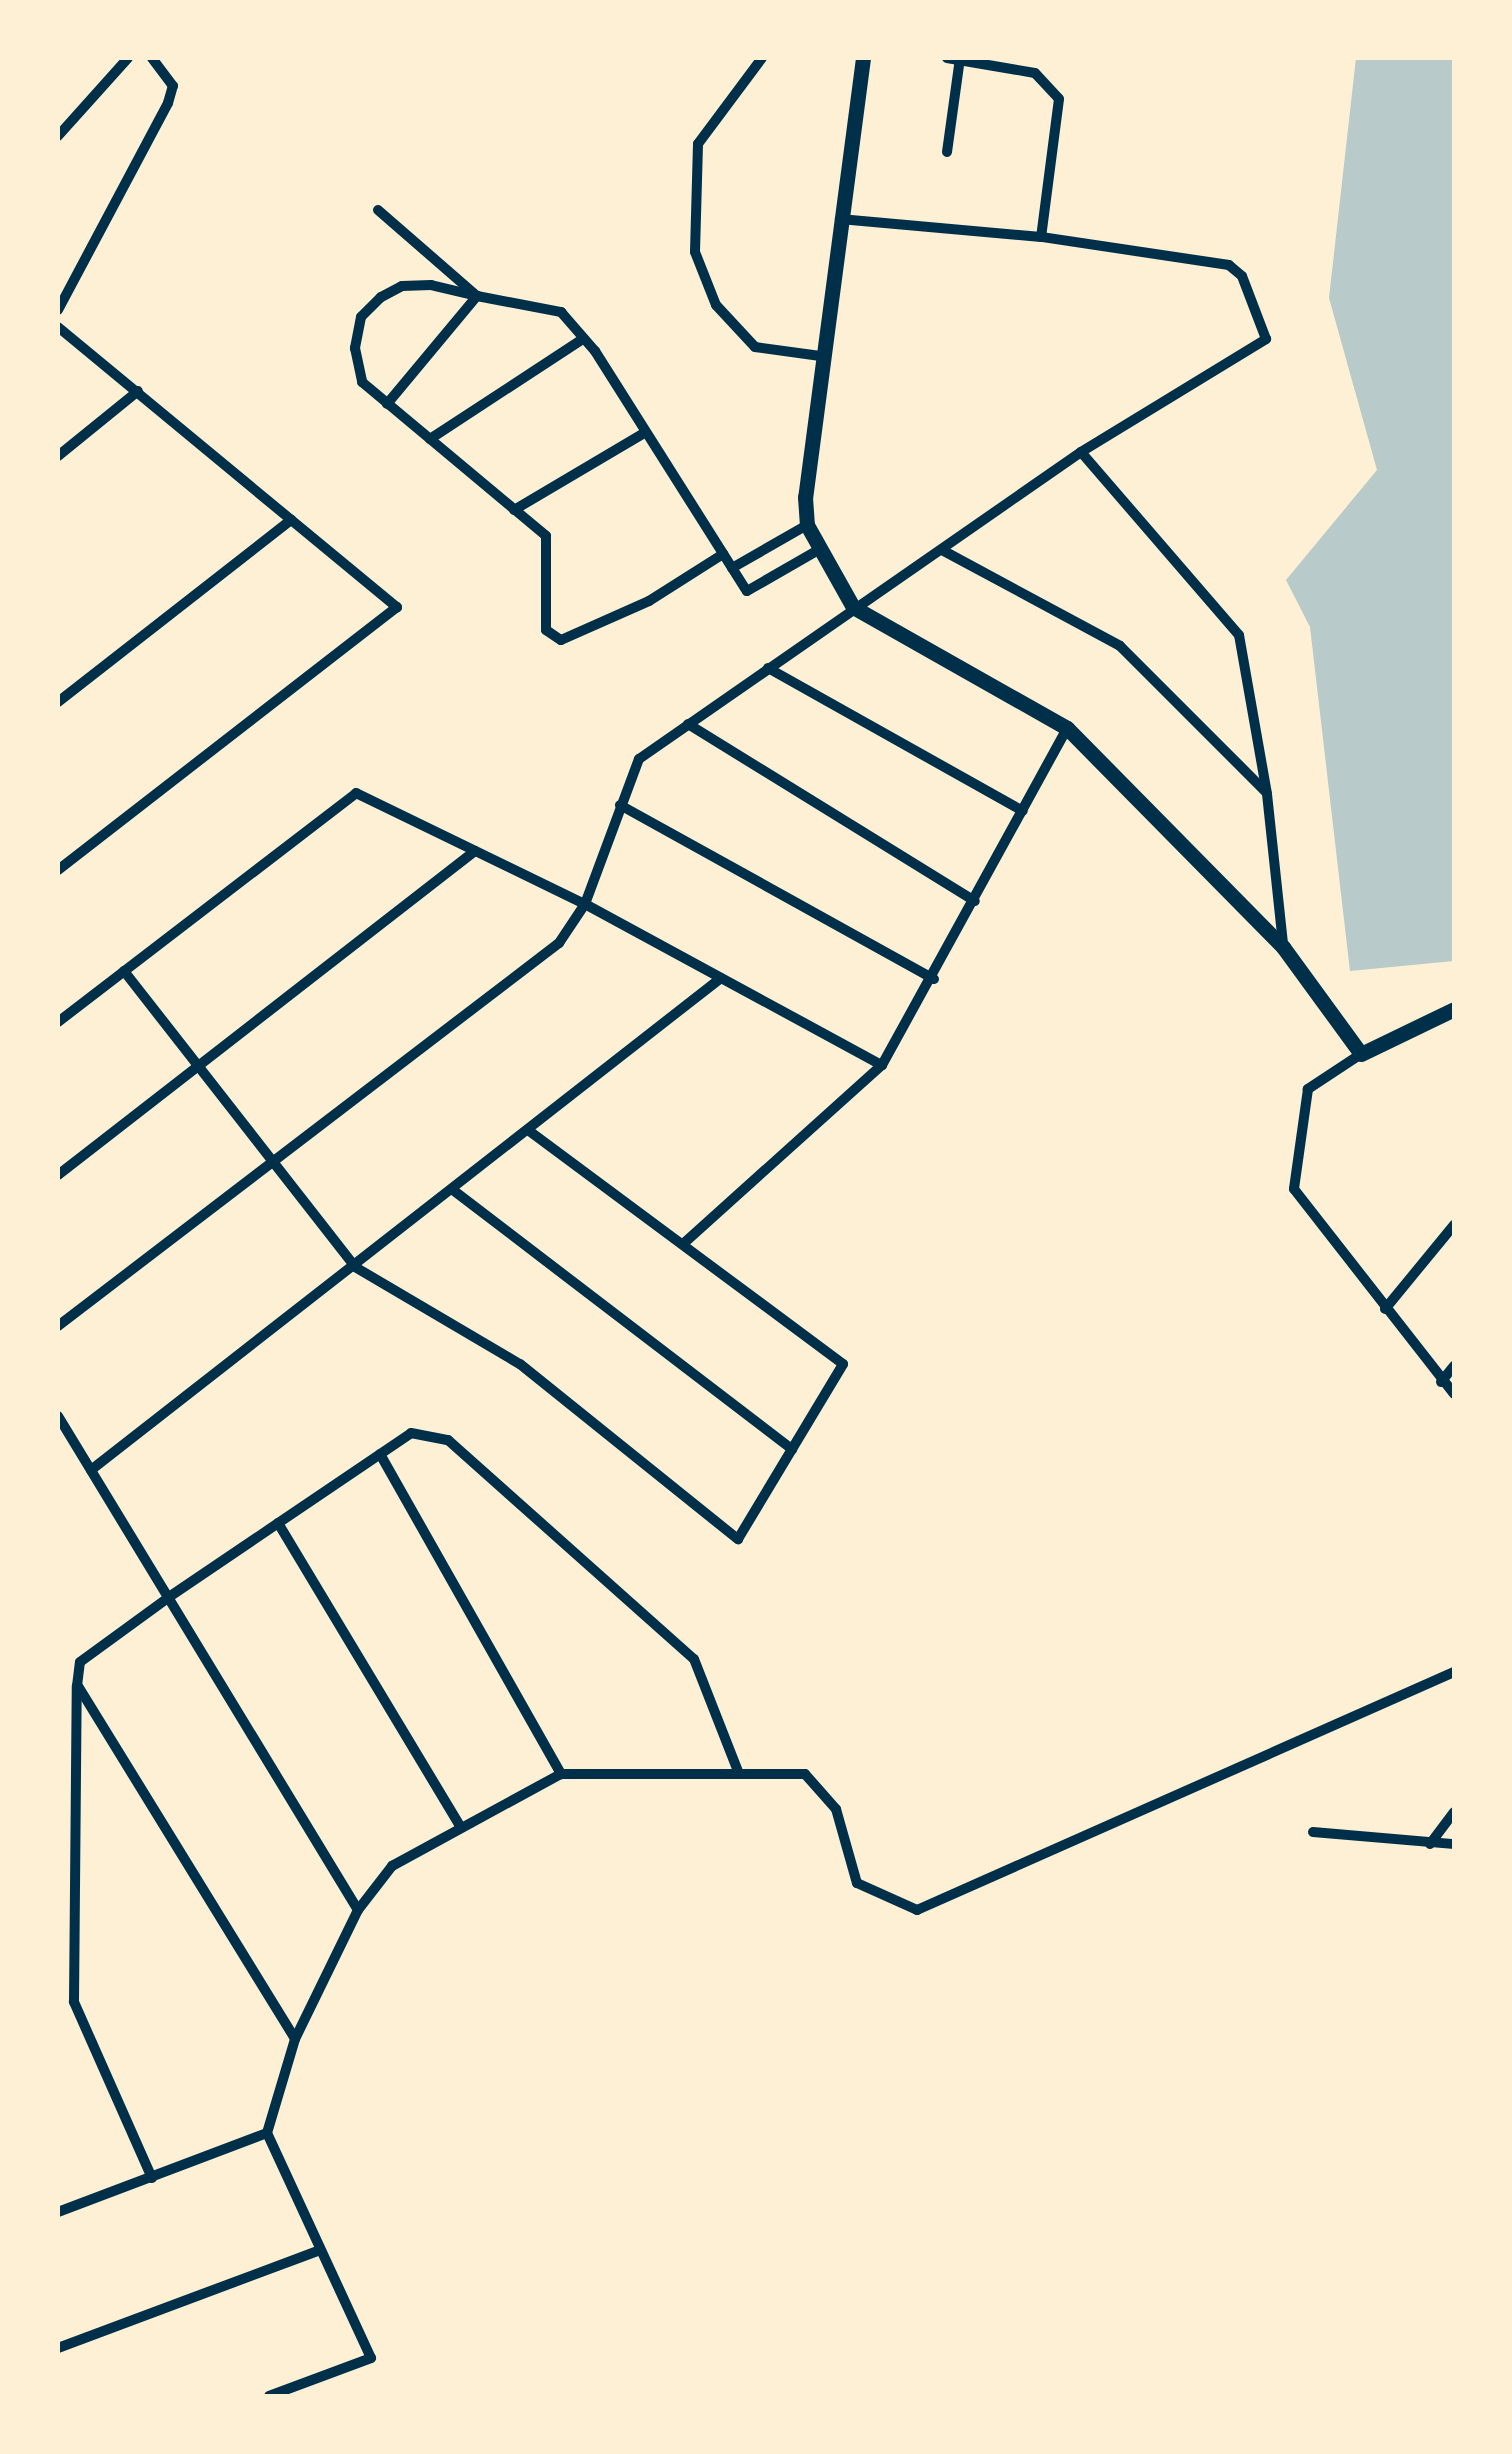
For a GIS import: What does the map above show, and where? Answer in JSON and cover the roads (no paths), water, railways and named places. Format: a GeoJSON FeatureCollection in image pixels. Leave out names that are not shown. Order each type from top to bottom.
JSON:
{"type":"FeatureCollection","features":[{"type":"Feature","properties":{"kind":"street"},"geometry":{"type":"LineString","coordinates":[[58,136],[128,58]]}},
{"type":"Feature","properties":{"kind":"street"},"geometry":{"type":"LineString","coordinates":[[58,310],[168,103],[172,86],[152,58]]}},
{"type":"Feature","properties":{"kind":"street"},"geometry":{"type":"LineString","coordinates":[[762,58],[698,144],[695,252],[716,306],[755,347],[820,356]]}},
{"type":"Feature","properties":{"kind":"street"},"geometry":{"type":"LineString","coordinates":[[864,58],[838,218],[806,470],[807,525],[853,608],[1067,728],[1283,947],[1361,1054]]}},
{"type":"Feature","properties":{"kind":"street"},"geometry":{"type":"LineString","coordinates":[[947,58],[1034,74],[1059,99],[1041,237]]}},
{"type":"Feature","properties":{"kind":"street"},"geometry":{"type":"LineString","coordinates":[[947,152],[960,59]]}},
{"type":"Feature","properties":{"kind":"street"},"geometry":{"type":"LineString","coordinates":[[378,210],[478,296]]}},
{"type":"Feature","properties":{"kind":"street"},"geometry":{"type":"LineString","coordinates":[[58,1326],[559,943],[585,904],[638,759],[1082,452],[1266,339],[1242,276],[1229,265],[1041,237],[838,218]]}},
{"type":"Feature","properties":{"kind":"street"},"geometry":{"type":"LineString","coordinates":[[723,554],[649,601],[561,640],[546,630],[546,536],[362,382],[355,348],[361,317],[402,286],[561,312],[646,432],[748,591],[820,549]]}},
{"type":"Feature","properties":{"kind":"street"},"geometry":{"type":"LineString","coordinates":[[388,404],[478,296]]}},
{"type":"Feature","properties":{"kind":"street"},"geometry":{"type":"LineString","coordinates":[[58,326],[397,607],[58,870]]}},
{"type":"Feature","properties":{"kind":"street"},"geometry":{"type":"LineString","coordinates":[[430,439],[583,339]]}},
{"type":"Feature","properties":{"kind":"street"},"geometry":{"type":"LineString","coordinates":[[58,456],[138,391]]}},
{"type":"Feature","properties":{"kind":"street"},"geometry":{"type":"LineString","coordinates":[[514,510],[646,432]]}},
{"type":"Feature","properties":{"kind":"street"},"geometry":{"type":"LineString","coordinates":[[1082,452],[1239,636],[1267,794],[1283,947]]}},
{"type":"Feature","properties":{"kind":"street"},"geometry":{"type":"LineString","coordinates":[[58,702],[291,520]]}},
{"type":"Feature","properties":{"kind":"street"},"geometry":{"type":"LineString","coordinates":[[732,568],[807,525]]}},
{"type":"Feature","properties":{"kind":"street"},"geometry":{"type":"LineString","coordinates":[[942,550],[1120,646],[1267,794]]}},
{"type":"Feature","properties":{"kind":"street"},"geometry":{"type":"LineString","coordinates":[[768,668],[1023,811]]}},
{"type":"Feature","properties":{"kind":"street"},"geometry":{"type":"LineString","coordinates":[[688,724],[976,900]]}},
{"type":"Feature","properties":{"kind":"street"},"geometry":{"type":"LineString","coordinates":[[683,1244],[882,1065],[934,979],[1067,728]]}},
{"type":"Feature","properties":{"kind":"street"},"geometry":{"type":"LineString","coordinates":[[58,1022],[356,793],[585,904],[882,1065]]}},
{"type":"Feature","properties":{"kind":"street"},"geometry":{"type":"LineString","coordinates":[[620,805],[934,979]]}},
{"type":"Feature","properties":{"kind":"street"},"geometry":{"type":"LineString","coordinates":[[58,1174],[475,851]]}},
{"type":"Feature","properties":{"kind":"street"},"geometry":{"type":"LineString","coordinates":[[124,971],[355,1267],[520,1364],[738,1540],[843,1364],[528,1130]]}},
{"type":"Feature","properties":{"kind":"street"},"geometry":{"type":"LineString","coordinates":[[91,1470],[721,978]]}},
{"type":"Feature","properties":{"kind":"street"},"geometry":{"type":"LineString","coordinates":[[1454,1009],[1361,1054],[1308,1089],[1294,1188],[1384,1309],[1454,1394]]}},
{"type":"Feature","properties":{"kind":"street"},"geometry":{"type":"LineString","coordinates":[[453,1190],[792,1449]]}},
{"type":"Feature","properties":{"kind":"street"},"geometry":{"type":"LineString","coordinates":[[1384,1309],[1454,1225]]}},
{"type":"Feature","properties":{"kind":"street"},"geometry":{"type":"LineString","coordinates":[[1441,1382],[1454,1366]]}},
{"type":"Feature","properties":{"kind":"street"},"geometry":{"type":"LineString","coordinates":[[58,1416],[358,1910]]}},
{"type":"Feature","properties":{"kind":"street"},"geometry":{"type":"LineString","coordinates":[[152,2178],[74,2002],[77,1686],[80,1662],[169,1597],[411,1433],[448,1440],[575,1549],[694,1659],[739,1774]]}},
{"type":"Feature","properties":{"kind":"street"},"geometry":{"type":"LineString","coordinates":[[380,1454],[561,1774]]}},
{"type":"Feature","properties":{"kind":"street"},"geometry":{"type":"LineString","coordinates":[[278,1523],[460,1826]]}},
{"type":"Feature","properties":{"kind":"street"},"geometry":{"type":"LineString","coordinates":[[268,2396],[371,2358],[267,2133],[295,2039],[358,1910],[392,1866],[561,1774],[805,1774],[836,1809],[858,1883],[917,1910],[1454,1672]]}},
{"type":"Feature","properties":{"kind":"street"},"geometry":{"type":"LineString","coordinates":[[77,1686],[295,2039]]}},
{"type":"Feature","properties":{"kind":"street"},"geometry":{"type":"LineString","coordinates":[[1430,1844],[1454,1812]]}},
{"type":"Feature","properties":{"kind":"street"},"geometry":{"type":"LineString","coordinates":[[1313,1832],[1454,1844]]}},
{"type":"Feature","properties":{"kind":"street"},"geometry":{"type":"LineString","coordinates":[[58,2212],[267,2133]]}},
{"type":"Feature","properties":{"kind":"street"},"geometry":{"type":"LineString","coordinates":[[58,2348],[320,2250]]}}]}
